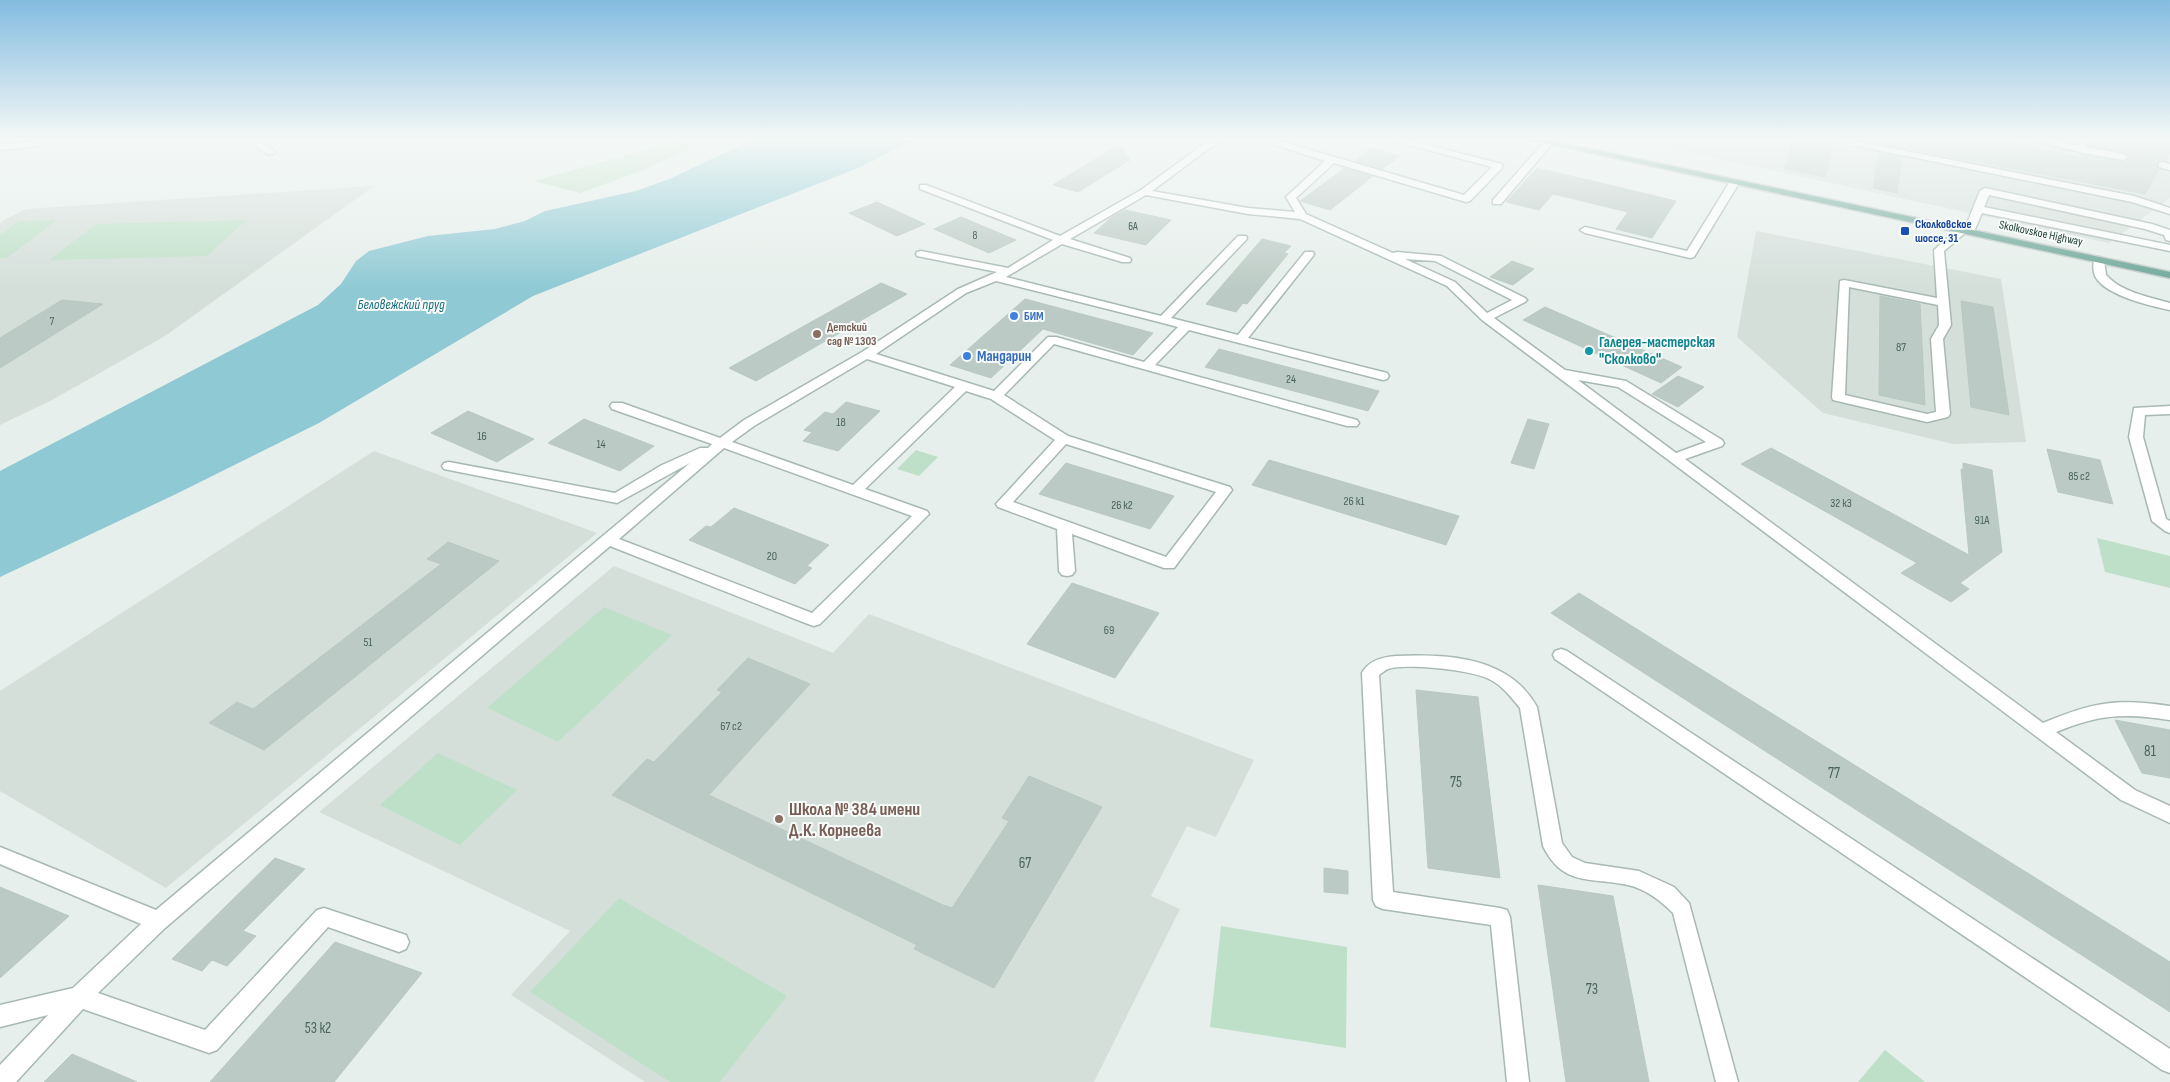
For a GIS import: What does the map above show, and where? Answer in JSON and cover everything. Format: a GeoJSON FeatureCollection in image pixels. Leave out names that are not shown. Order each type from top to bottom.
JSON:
{"type":"FeatureCollection","features":[{"type":"Feature","properties":{"kind":"main road","name":"Skolkovskoe Highway"},"geometry":{"type":"LineString","coordinates":[[1762,188],[2170,268]]}},
{"type":"Feature","properties":{"kind":"main road","name":"Skolkovskoe Highway"},"geometry":{"type":"LineString","coordinates":[[1782,188],[2170,275]]}},
{"type":"Feature","properties":{"kind":"lane"},"geometry":{"type":"LineString","coordinates":[[927,188],[1061,240],[1126,260]]}},
{"type":"Feature","properties":{"kind":"lane"},"geometry":{"type":"LineString","coordinates":[[0,1082],[79,997],[158,922],[722,443],[749,423],[866,355],[962,291],[1010,271],[1149,188]]}},
{"type":"Feature","properties":{"kind":"lane"},"geometry":{"type":"LineString","coordinates":[[1300,188],[1291,197],[1302,216]]}},
{"type":"Feature","properties":{"kind":"lane"},"geometry":{"type":"LineString","coordinates":[[1431,188],[1466,199],[1477,188]]}},
{"type":"Feature","properties":{"kind":"lane"},"geometry":{"type":"LineString","coordinates":[[1497,202],[1510,188]]}},
{"type":"Feature","properties":{"kind":"lane"},"geometry":{"type":"LineString","coordinates":[[1585,230],[1690,255],[1731,188]]}},
{"type":"Feature","properties":{"kind":"lane"},"geometry":{"type":"LineString","coordinates":[[2080,188],[2134,199],[2170,210]]}},
{"type":"Feature","properties":{"kind":"lane"},"geometry":{"type":"LineString","coordinates":[[1144,192],[1248,211],[1302,216],[1451,284],[1486,318],[2041,731],[2128,794],[2170,815]]}},
{"type":"Feature","properties":{"kind":"lane"},"geometry":{"type":"LineString","coordinates":[[1943,303],[1844,283],[1838,397],[1927,418],[1943,414],[1937,338],[1945,325],[1939,250],[1967,229],[1985,192],[2148,226],[2168,232],[2170,238]]}},
{"type":"Feature","properties":{"kind":"lane"},"geometry":{"type":"LineString","coordinates":[[1978,209],[2170,248]]}},
{"type":"Feature","properties":{"kind":"lane"},"geometry":{"type":"LineString","coordinates":[[1163,320],[1242,238]]}},
{"type":"Feature","properties":{"kind":"lane"},"geometry":{"type":"LineString","coordinates":[[921,254],[1010,271]]}},
{"type":"Feature","properties":{"kind":"lane"},"geometry":{"type":"LineString","coordinates":[[1240,340],[1309,254]]}},
{"type":"Feature","properties":{"kind":"lane"},"geometry":{"type":"LineString","coordinates":[[1387,255],[1437,258],[1521,300],[1486,318]]}},
{"type":"Feature","properties":{"kind":"lane"},"geometry":{"type":"LineString","coordinates":[[2099,260],[2099,272],[2102,278],[2111,285],[2170,307]]}},
{"type":"Feature","properties":{"kind":"lane"},"geometry":{"type":"LineString","coordinates":[[995,277],[1383,376]]}},
{"type":"Feature","properties":{"kind":"lane"},"geometry":{"type":"LineString","coordinates":[[1147,366],[1186,326]]}},
{"type":"Feature","properties":{"kind":"lane"},"geometry":{"type":"LineString","coordinates":[[996,396],[1052,340],[1352,423]]}},
{"type":"Feature","properties":{"kind":"lane"},"geometry":{"type":"LineString","coordinates":[[866,355],[996,396],[1063,439],[1225,490],[1169,564],[1003,504],[1063,439]]}},
{"type":"Feature","properties":{"kind":"lane"},"geometry":{"type":"LineString","coordinates":[[1561,374],[1622,384],[1717,443],[1674,458]]}},
{"type":"Feature","properties":{"kind":"lane"},"geometry":{"type":"LineString","coordinates":[[856,490],[964,386]]}},
{"type":"Feature","properties":{"kind":"lane"},"geometry":{"type":"LineString","coordinates":[[608,540],[814,620],[922,514],[617,406]]}},
{"type":"Feature","properties":{"kind":"lane"},"geometry":{"type":"LineString","coordinates":[[2170,410],[2138,411],[2136,436],[2159,521],[2170,528]]}},
{"type":"Feature","properties":{"kind":"lane"},"geometry":{"type":"LineString","coordinates":[[449,466],[617,498],[667,468],[722,443]]}},
{"type":"Feature","properties":{"kind":"lane"},"geometry":{"type":"LineString","coordinates":[[1064,526],[1067,571]]}},
{"type":"Feature","properties":{"kind":"lane"},"geometry":{"type":"LineString","coordinates":[[1561,656],[2170,1062]]}},
{"type":"Feature","properties":{"kind":"lane"},"geometry":{"type":"LineString","coordinates":[[1518,1082],[1500,917],[1383,900],[1370,673],[1384,663],[1414,661],[1457,666],[1493,673],[1516,689],[1528,707],[1553,846],[1565,863],[1584,871],[1632,878],[1667,893],[1682,909],[1727,1082]]}},
{"type":"Feature","properties":{"kind":"lane"},"geometry":{"type":"LineString","coordinates":[[2041,731],[2078,717],[2108,709],[2150,710],[2170,714]]}},
{"type":"Feature","properties":{"kind":"lane"},"geometry":{"type":"LineString","coordinates":[[0,855],[158,922]]}},
{"type":"Feature","properties":{"kind":"lane"},"geometry":{"type":"LineString","coordinates":[[0,1016],[79,997],[209,1042],[324,917],[399,942]]}},
{"type":"Feature","properties":{"kind":"shaded area"},"geometry":{"type":"Polygon","coordinates":[[[336,188],[371,188],[165,336],[52,400],[0,425],[0,223],[26,209],[336,188]]]}},
{"type":"Feature","properties":{"kind":"shaded area"},"geometry":{"type":"Polygon","coordinates":[[[1856,188],[2170,188],[2170,198],[2109,243],[1856,188]]]}},
{"type":"Feature","properties":{"kind":"shaded area"},"geometry":{"type":"Polygon","coordinates":[[[1756,231],[2001,279],[2026,442],[1953,444],[1823,413],[1737,337],[1756,231]]]}},
{"type":"Feature","properties":{"kind":"shaded area"},"geometry":{"type":"Polygon","coordinates":[[[374,451],[597,533],[166,888],[0,791],[0,691],[374,451]]]}},
{"type":"Feature","properties":{"kind":"shaded area","name":"Школа № 384 имени Д.К. Корнеева"},"geometry":{"type":"Polygon","coordinates":[[[614,566],[833,653],[869,614],[1254,760],[1216,837],[1187,826],[1151,896],[1180,909],[1094,1082],[645,1082],[511,995],[570,931],[319,812],[614,566]]]}},
{"type":"Feature","properties":{"kind":"green space"},"geometry":{"type":"Polygon","coordinates":[[[563,188],[592,188],[580,193],[563,188]]]}},
{"type":"Feature","properties":{"kind":"green space"},"geometry":{"type":"Polygon","coordinates":[[[57,220],[7,258],[0,258],[0,235],[19,221],[57,220]]]}},
{"type":"Feature","properties":{"kind":"green space"},"geometry":{"type":"Polygon","coordinates":[[[246,220],[207,256],[49,260],[96,224],[246,220]]]}},
{"type":"Feature","properties":{"kind":"green space"},"geometry":{"type":"Polygon","coordinates":[[[916,450],[938,457],[919,476],[897,469],[916,450]]]}},
{"type":"Feature","properties":{"kind":"green space"},"geometry":{"type":"Polygon","coordinates":[[[2097,538],[2170,556],[2170,588],[2105,572],[2097,538]]]}},
{"type":"Feature","properties":{"kind":"green space"},"geometry":{"type":"Polygon","coordinates":[[[604,607],[672,635],[558,742],[487,708],[604,607]]]}},
{"type":"Feature","properties":{"kind":"green space"},"geometry":{"type":"Polygon","coordinates":[[[438,753],[517,790],[460,845],[380,805],[438,753]]]}},
{"type":"Feature","properties":{"kind":"green space"},"geometry":{"type":"Polygon","coordinates":[[[619,898],[787,996],[720,1082],[670,1082],[530,992],[619,898]]]}},
{"type":"Feature","properties":{"kind":"green space"},"geometry":{"type":"Polygon","coordinates":[[[1221,926],[1347,947],[1346,1048],[1210,1027],[1221,926]]]}},
{"type":"Feature","properties":{"kind":"green space"},"geometry":{"type":"Polygon","coordinates":[[[1885,1050],[1925,1082],[1858,1082],[1885,1050]]]}},
{"type":"Feature","properties":{"kind":"water","name":"Беловежский пруд"},"geometry":{"type":"Polygon","coordinates":[[[643,188],[806,188],[533,296],[319,423],[174,495],[0,577],[0,471],[318,305],[341,284],[356,261],[369,251],[428,236],[495,229],[525,221],[545,211],[643,188]]]}},
{"type":"Feature","properties":{"kind":"building"},"geometry":{"type":"Polygon","coordinates":[[[1065,188],[1084,188],[1078,192],[1065,188]]]}},
{"type":"Feature","properties":{"kind":"building"},"geometry":{"type":"Polygon","coordinates":[[[1317,188],[1357,188],[1330,210],[1300,201],[1317,188]]]}},
{"type":"Feature","properties":{"kind":"building"},"geometry":{"type":"Polygon","coordinates":[[[1518,188],[1623,188],[1676,201],[1652,238],[1616,229],[1628,212],[1553,194],[1539,210],[1506,202],[1518,188]]]}},
{"type":"Feature","properties":{"kind":"building"},"geometry":{"type":"Polygon","coordinates":[[[1875,188],[1898,188],[1897,193],[1875,188]]]}},
{"type":"Feature","properties":{"kind":"building"},"geometry":{"type":"Polygon","coordinates":[[[2116,188],[2148,188],[2145,194],[2116,188]]]}},
{"type":"Feature","properties":{"kind":"building"},"geometry":{"type":"Polygon","coordinates":[[[877,202],[925,224],[897,236],[849,213],[877,202]]]}},
{"type":"Feature","properties":{"kind":"building"},"geometry":{"type":"Polygon","coordinates":[[[1125,210],[1171,220],[1146,245],[1094,233],[1111,218],[1125,210]]]}},
{"type":"Feature","properties":{"kind":"building"},"geometry":{"type":"Polygon","coordinates":[[[961,217],[1016,240],[989,253],[934,229],[961,217]]]}},
{"type":"Feature","properties":{"kind":"building"},"geometry":{"type":"Polygon","coordinates":[[[1262,239],[1291,246],[1284,253],[1288,254],[1247,304],[1243,303],[1236,312],[1206,304],[1262,239]]]}},
{"type":"Feature","properties":{"kind":"building"},"geometry":{"type":"Polygon","coordinates":[[[1512,261],[1534,269],[1513,285],[1490,277],[1512,261]]]}},
{"type":"Feature","properties":{"kind":"building"},"geometry":{"type":"Polygon","coordinates":[[[881,283],[907,294],[756,381],[729,368],[881,283]]]}},
{"type":"Feature","properties":{"kind":"building"},"geometry":{"type":"Polygon","coordinates":[[[1880,296],[1920,304],[1925,405],[1879,395],[1880,296]]]}},
{"type":"Feature","properties":{"kind":"building"},"geometry":{"type":"Polygon","coordinates":[[[1025,299],[1153,333],[1133,355],[1043,329],[991,378],[950,365],[1025,299]]]}},
{"type":"Feature","properties":{"kind":"building"},"geometry":{"type":"Polygon","coordinates":[[[62,300],[103,304],[0,368],[0,338],[62,300]]]}},
{"type":"Feature","properties":{"kind":"building"},"geometry":{"type":"Polygon","coordinates":[[[1961,301],[1993,307],[2009,415],[1971,407],[1961,301]]]}},
{"type":"Feature","properties":{"kind":"building"},"geometry":{"type":"Polygon","coordinates":[[[1545,307],[1682,367],[1661,383],[1523,320],[1545,307]]]}},
{"type":"Feature","properties":{"kind":"building"},"geometry":{"type":"Polygon","coordinates":[[[1219,349],[1379,391],[1368,411],[1205,367],[1219,349]]]}},
{"type":"Feature","properties":{"kind":"building"},"geometry":{"type":"Polygon","coordinates":[[[1678,376],[1704,387],[1678,407],[1652,394],[1678,376]]]}},
{"type":"Feature","properties":{"kind":"building"},"geometry":{"type":"Polygon","coordinates":[[[846,402],[880,411],[838,451],[803,441],[812,432],[804,430],[825,412],[833,414],[846,402]]]}},
{"type":"Feature","properties":{"kind":"building"},"geometry":{"type":"Polygon","coordinates":[[[468,411],[534,439],[497,462],[431,433],[468,411]]]}},
{"type":"Feature","properties":{"kind":"building"},"geometry":{"type":"Polygon","coordinates":[[[584,419],[654,446],[620,471],[548,443],[584,419]]]}},
{"type":"Feature","properties":{"kind":"building"},"geometry":{"type":"Polygon","coordinates":[[[1528,419],[1549,424],[1534,469],[1511,463],[1528,419]]]}},
{"type":"Feature","properties":{"kind":"building"},"geometry":{"type":"Polygon","coordinates":[[[1771,448],[1969,555],[1961,469],[1963,470],[1963,463],[1992,470],[2002,552],[1960,583],[1969,589],[1951,602],[1901,573],[1917,563],[1741,464],[1771,448]]]}},
{"type":"Feature","properties":{"kind":"building"},"geometry":{"type":"Polygon","coordinates":[[[2047,449],[2100,460],[2113,504],[2058,492],[2047,449]]]}},
{"type":"Feature","properties":{"kind":"building"},"geometry":{"type":"Polygon","coordinates":[[[1269,460],[1459,516],[1446,545],[1252,485],[1269,460]]]}},
{"type":"Feature","properties":{"kind":"building"},"geometry":{"type":"Polygon","coordinates":[[[1066,463],[1174,496],[1150,529],[1039,494],[1066,463]]]}},
{"type":"Feature","properties":{"kind":"building"},"geometry":{"type":"Polygon","coordinates":[[[734,508],[829,545],[807,566],[812,568],[795,584],[689,540],[706,526],[711,527],[734,508]]]}},
{"type":"Feature","properties":{"kind":"building"},"geometry":{"type":"Polygon","coordinates":[[[448,542],[499,561],[264,750],[209,723],[237,702],[253,709],[441,564],[427,559],[448,542]]]}},
{"type":"Feature","properties":{"kind":"building"},"geometry":{"type":"Polygon","coordinates":[[[1072,583],[1159,613],[1115,678],[1027,644],[1072,583]]]}},
{"type":"Feature","properties":{"kind":"building"},"geometry":{"type":"Polygon","coordinates":[[[1579,593],[2170,962],[2170,1012],[1551,613],[1579,593]]]}},
{"type":"Feature","properties":{"kind":"building"},"geometry":{"type":"Polygon","coordinates":[[[748,658],[810,684],[709,795],[943,905],[952,908],[1009,821],[1002,818],[1029,776],[1102,807],[994,988],[914,949],[917,945],[612,795],[647,759],[654,762],[722,692],[717,690],[748,658]]]}},
{"type":"Feature","properties":{"kind":"building"},"geometry":{"type":"Polygon","coordinates":[[[1416,690],[1478,697],[1500,878],[1428,868],[1416,690]]]}},
{"type":"Feature","properties":{"kind":"building"},"geometry":{"type":"Polygon","coordinates":[[[2115,720],[2170,730],[2170,778],[2142,773],[2115,720]]]}},
{"type":"Feature","properties":{"kind":"building"},"geometry":{"type":"Polygon","coordinates":[[[275,858],[305,869],[243,931],[256,936],[227,966],[212,960],[202,971],[172,959],[275,858]]]}},
{"type":"Feature","properties":{"kind":"building"},"geometry":{"type":"Polygon","coordinates":[[[1324,868],[1348,871],[1348,894],[1324,892],[1324,868]]]}},
{"type":"Feature","properties":{"kind":"building"},"geometry":{"type":"Polygon","coordinates":[[[1538,885],[1613,896],[1649,1082],[1566,1082],[1538,885]]]}},
{"type":"Feature","properties":{"kind":"building"},"geometry":{"type":"Polygon","coordinates":[[[0,887],[69,916],[0,978],[0,887]]]}},
{"type":"Feature","properties":{"kind":"building"},"geometry":{"type":"Polygon","coordinates":[[[335,942],[422,973],[334,1082],[210,1082],[335,942]]]}},
{"type":"Feature","properties":{"kind":"building"},"geometry":{"type":"Polygon","coordinates":[[[72,1054],[137,1082],[44,1082],[72,1054]]]}},
{"type":"Feature","properties":{"kind":"place","name":"Сколковское шоссе, 31"},"geometry":{"type":"Point","coordinates":[1905,231]}},
{"type":"Feature","properties":{"kind":"place","name":"БИМ"},"geometry":{"type":"Point","coordinates":[1014,316]}},
{"type":"Feature","properties":{"kind":"place","name":"Детский сад № 1303"},"geometry":{"type":"Point","coordinates":[817,334]}},
{"type":"Feature","properties":{"kind":"place","name":"Галерея-мастерская \"Сколково\""},"geometry":{"type":"Point","coordinates":[1589,351]}},
{"type":"Feature","properties":{"kind":"place","name":"Мандарин"},"geometry":{"type":"Point","coordinates":[967,356]}},
{"type":"Feature","properties":{"kind":"place","name":"Школа № 384 имени Д.К. Корнеева"},"geometry":{"type":"Point","coordinates":[779,819]}}]}
